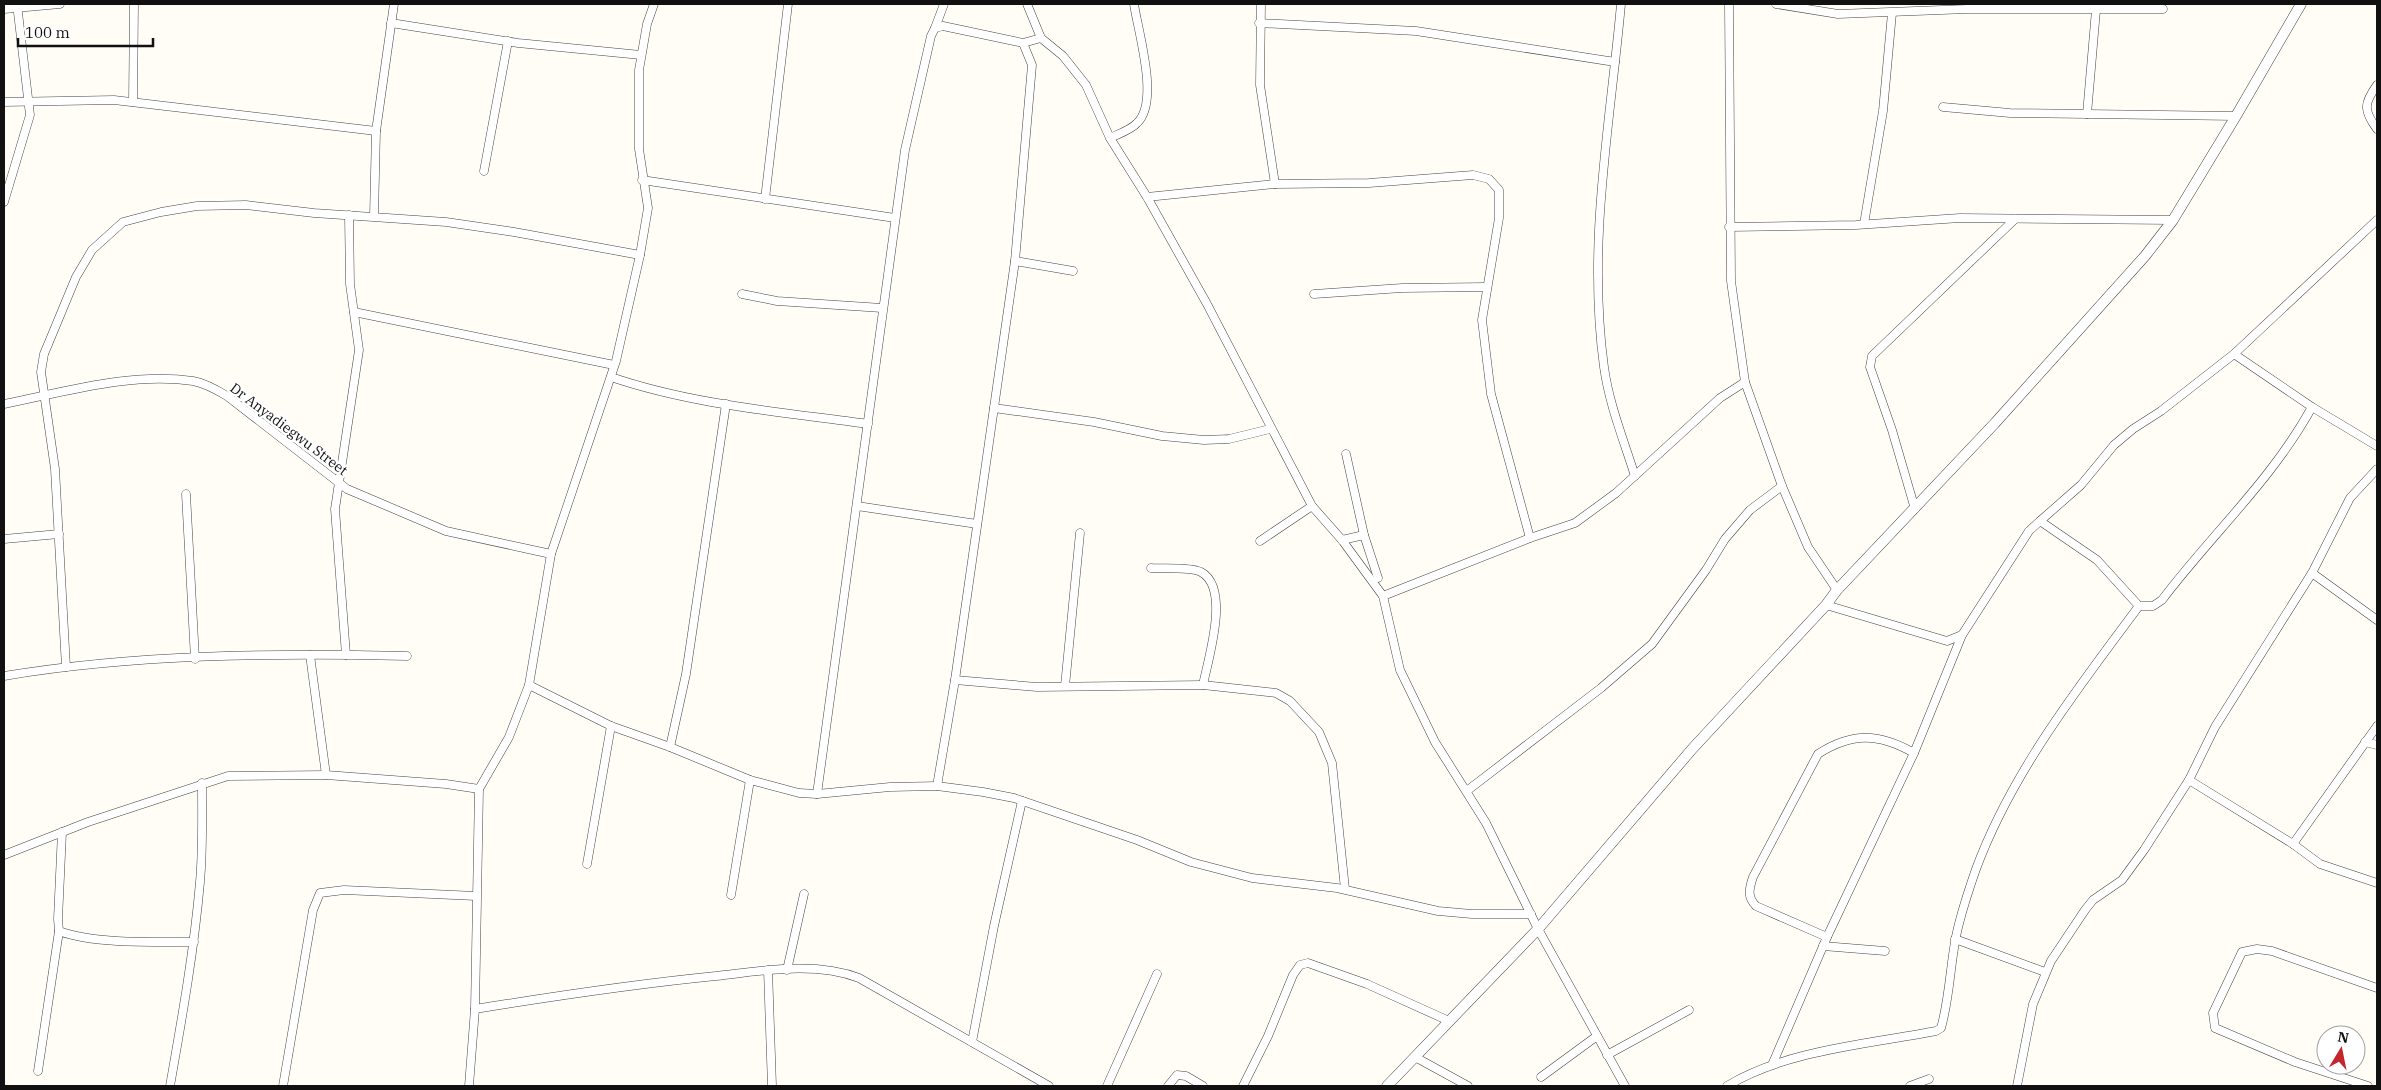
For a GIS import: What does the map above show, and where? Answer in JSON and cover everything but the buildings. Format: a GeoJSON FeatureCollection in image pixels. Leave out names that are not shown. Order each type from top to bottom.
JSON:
{"type":"FeatureCollection","features":[{"type":"Feature","properties":{"kind":"street"},"geometry":{"type":"LineString","coordinates":[[4,9],[17,5],[60,4]]}},
{"type":"Feature","properties":{"kind":"street"},"geometry":{"type":"LineString","coordinates":[[132,102],[134,4]]}},
{"type":"Feature","properties":{"kind":"street"},"geometry":{"type":"LineString","coordinates":[[374,216],[376,131],[394,4]]}},
{"type":"Feature","properties":{"kind":"street"},"geometry":{"type":"LineString","coordinates":[[469,1086],[475,1009],[478,789],[509,737],[529,685],[551,554],[614,364],[640,255],[648,208],[642,180],[637,121],[641,55],[654,4]]}},
{"type":"Feature","properties":{"kind":"street"},"geometry":{"type":"LineString","coordinates":[[765,198],[788,4]]}},
{"type":"Feature","properties":{"kind":"street"},"geometry":{"type":"LineString","coordinates":[[817,794],[895,218],[906,150],[929,44],[944,4]]}},
{"type":"Feature","properties":{"kind":"street"},"geometry":{"type":"LineString","coordinates":[[1027,4],[1041,38],[1063,56],[1086,85],[1110,138],[1147,197],[1207,304],[1270,429],[1312,506],[1342,540],[1383,596],[1400,670],[1435,742],[1468,790],[1538,929],[1625,1086]]}},
{"type":"Feature","properties":{"kind":"street"},"geometry":{"type":"LineString","coordinates":[[1110,138],[1138,123],[1148,102],[1149,83],[1134,4]]}},
{"type":"Feature","properties":{"kind":"street"},"geometry":{"type":"LineString","coordinates":[[1261,4],[1259,23],[1260,85],[1275,184]]}},
{"type":"Feature","properties":{"kind":"street"},"geometry":{"type":"LineString","coordinates":[[1621,4],[1599,193],[1597,251],[1604,368],[1616,417],[1636,476]]}},
{"type":"Feature","properties":{"kind":"street"},"geometry":{"type":"LineString","coordinates":[[1729,4],[1729,227],[1731,281],[1745,382],[1782,486],[1808,547],[1837,590]]}},
{"type":"Feature","properties":{"kind":"street"},"geometry":{"type":"LineString","coordinates":[[1776,4],[1838,14],[1892,13],[1967,6],[2096,10],[2163,9]]}},
{"type":"Feature","properties":{"kind":"street"},"geometry":{"type":"LineString","coordinates":[[1386,1086],[1538,929],[1693,748],[1826,605],[1837,590],[1915,509],[2074,337],[2145,256],[2173,220],[2301,4]]}},
{"type":"Feature","properties":{"kind":"street"},"geometry":{"type":"LineString","coordinates":[[4,202],[30,115],[17,5]]}},
{"type":"Feature","properties":{"kind":"street"},"geometry":{"type":"LineString","coordinates":[[2088,114],[2096,10]]}},
{"type":"Feature","properties":{"kind":"street"},"geometry":{"type":"LineString","coordinates":[[1864,224],[1883,111],[1892,13]]}},
{"type":"Feature","properties":{"kind":"street"},"geometry":{"type":"LineString","coordinates":[[391,23],[508,41],[641,55]]}},
{"type":"Feature","properties":{"kind":"street"},"geometry":{"type":"LineString","coordinates":[[1259,23],[1416,31],[1615,62]]}},
{"type":"Feature","properties":{"kind":"street"},"geometry":{"type":"LineString","coordinates":[[935,28],[943,26],[1023,43],[1041,38]]}},
{"type":"Feature","properties":{"kind":"street"},"geometry":{"type":"LineString","coordinates":[[484,171],[508,41]]}},
{"type":"Feature","properties":{"kind":"street"},"geometry":{"type":"LineString","coordinates":[[937,786],[955,680],[1015,261],[1032,65],[1023,43]]}},
{"type":"Feature","properties":{"kind":"street"},"geometry":{"type":"LineString","coordinates":[[2377,85],[2366,100],[2366,108],[2377,129]]}},
{"type":"Feature","properties":{"kind":"street"},"geometry":{"type":"LineString","coordinates":[[4,102],[114,100],[376,131]]}},
{"type":"Feature","properties":{"kind":"street"},"geometry":{"type":"LineString","coordinates":[[1943,107],[2010,113],[2236,116]]}},
{"type":"Feature","properties":{"kind":"street"},"geometry":{"type":"LineString","coordinates":[[1147,197],[1275,184],[1369,183],[1473,175],[1489,179],[1499,190],[1499,218],[1482,320],[1491,394],[1530,538]]}},
{"type":"Feature","properties":{"kind":"street"},"geometry":{"type":"LineString","coordinates":[[642,180],[895,218]]}},
{"type":"Feature","properties":{"kind":"street"},"geometry":{"type":"LineString","coordinates":[[66,667],[55,469],[40,372],[44,354],[64,302],[92,250],[123,222],[161,212],[197,206],[246,205],[349,216],[374,216],[446,222],[514,232],[640,255]]}},
{"type":"Feature","properties":{"kind":"street"},"geometry":{"type":"LineString","coordinates":[[346,655],[335,509],[359,350],[350,284],[349,216]]}},
{"type":"Feature","properties":{"kind":"street"},"geometry":{"type":"LineString","coordinates":[[1729,227],[1864,224],[1960,218],[2173,220]]}},
{"type":"Feature","properties":{"kind":"street"},"geometry":{"type":"LineString","coordinates":[[1915,509],[1892,430],[1870,367],[1872,356],[2015,219]]}},
{"type":"Feature","properties":{"kind":"street"},"geometry":{"type":"LineString","coordinates":[[1772,1065],[1826,938],[1914,752],[1962,635],[2029,531],[2081,484],[2114,445],[2234,354],[2377,220]]}},
{"type":"Feature","properties":{"kind":"street"},"geometry":{"type":"LineString","coordinates":[[1015,261],[1073,271]]}},
{"type":"Feature","properties":{"kind":"street"},"geometry":{"type":"LineString","coordinates":[[1314,294],[1402,288],[1486,287]]}},
{"type":"Feature","properties":{"kind":"street"},"geometry":{"type":"LineString","coordinates":[[742,294],[778,301],[882,308]]}},
{"type":"Feature","properties":{"kind":"street"},"geometry":{"type":"LineString","coordinates":[[354,312],[614,364]]}},
{"type":"Feature","properties":{"kind":"street"},"geometry":{"type":"LineString","coordinates":[[2234,354],[2312,407],[2377,446]]}},
{"type":"Feature","properties":{"kind":"street"},"geometry":{"type":"LineString","coordinates":[[610,377],[661,392],[726,404],[868,424]]}},
{"type":"Feature","properties":{"kind":"street","name":"Dr Anyadiegwu Street"},"geometry":{"type":"LineString","coordinates":[[4,404],[80,388],[129,381],[194,381],[227,396],[347,490],[446,531],[551,554]]}},
{"type":"Feature","properties":{"kind":"street"},"geometry":{"type":"LineString","coordinates":[[1383,596],[1530,538],[1575,523],[1636,476],[1720,398],[1745,382]]}},
{"type":"Feature","properties":{"kind":"street"},"geometry":{"type":"LineString","coordinates":[[670,747],[686,674],[726,404]]}},
{"type":"Feature","properties":{"kind":"street"},"geometry":{"type":"LineString","coordinates":[[2040,521],[2098,560],[2139,606],[2152,606],[2162,600],[2249,499],[2298,432],[2312,407]]}},
{"type":"Feature","properties":{"kind":"street"},"geometry":{"type":"LineString","coordinates":[[994,408],[1094,422],[1162,436],[1204,440],[1229,439],[1270,429]]}},
{"type":"Feature","properties":{"kind":"street"},"geometry":{"type":"LineString","coordinates":[[1346,454],[1364,535],[1378,578]]}},
{"type":"Feature","properties":{"kind":"street"},"geometry":{"type":"LineString","coordinates":[[2017,1086],[2033,1004],[2045,972],[2093,900],[2130,871],[2188,780],[2215,727],[2312,574],[2350,498],[2377,469]]}},
{"type":"Feature","properties":{"kind":"street"},"geometry":{"type":"LineString","coordinates":[[1468,790],[1601,688],[1652,644],[1706,570],[1725,539],[1750,510],[1782,486]]}},
{"type":"Feature","properties":{"kind":"street"},"geometry":{"type":"LineString","coordinates":[[186,494],[195,658]]}},
{"type":"Feature","properties":{"kind":"street"},"geometry":{"type":"LineString","coordinates":[[857,506],[977,524]]}},
{"type":"Feature","properties":{"kind":"street"},"geometry":{"type":"LineString","coordinates":[[1260,541],[1312,506]]}},
{"type":"Feature","properties":{"kind":"street"},"geometry":{"type":"LineString","coordinates":[[1064,686],[1080,533]]}},
{"type":"Feature","properties":{"kind":"street"},"geometry":{"type":"LineString","coordinates":[[4,539],[59,534]]}},
{"type":"Feature","properties":{"kind":"street"},"geometry":{"type":"LineString","coordinates":[[1342,540],[1364,535]]}},
{"type":"Feature","properties":{"kind":"street"},"geometry":{"type":"LineString","coordinates":[[1152,568],[1200,571],[1210,578],[1218,604],[1203,685]]}},
{"type":"Feature","properties":{"kind":"street"},"geometry":{"type":"LineString","coordinates":[[2312,574],[2377,620]]}},
{"type":"Feature","properties":{"kind":"street"},"geometry":{"type":"LineString","coordinates":[[1826,605],[1947,641],[1962,635]]}},
{"type":"Feature","properties":{"kind":"street"},"geometry":{"type":"LineString","coordinates":[[1727,1086],[1743,1076],[1772,1065],[1828,1051],[1936,1031],[1941,1028],[1955,939],[1976,870],[1995,822],[2015,785],[2070,699],[2139,606]]}},
{"type":"Feature","properties":{"kind":"street"},"geometry":{"type":"LineString","coordinates":[[4,676],[66,667],[195,658],[346,655],[407,656]]}},
{"type":"Feature","properties":{"kind":"street"},"geometry":{"type":"LineString","coordinates":[[310,656],[326,775]]}},
{"type":"Feature","properties":{"kind":"street"},"geometry":{"type":"LineString","coordinates":[[955,680],[1037,687],[1203,685],[1276,693],[1290,701],[1319,732],[1332,763],[1335,776],[1345,890]]}},
{"type":"Feature","properties":{"kind":"street"},"geometry":{"type":"LineString","coordinates":[[529,685],[611,726],[670,747],[750,780],[799,793],[817,794],[890,787],[937,786],[983,792],[1022,801],[1137,840],[1191,862],[1252,878],[1345,890],[1438,911],[1472,914],[1531,914]]}},
{"type":"Feature","properties":{"kind":"street"},"geometry":{"type":"LineString","coordinates":[[587,864],[611,726]]}},
{"type":"Feature","properties":{"kind":"street"},"geometry":{"type":"LineString","coordinates":[[2293,844],[2377,726]]}},
{"type":"Feature","properties":{"kind":"street"},"geometry":{"type":"LineString","coordinates":[[1826,938],[1756,906],[1750,900],[1749,889],[1753,877],[1818,754],[1832,745],[1867,736],[1896,742],[1914,752]]}},
{"type":"Feature","properties":{"kind":"street"},"geometry":{"type":"LineString","coordinates":[[2365,742],[2377,745]]}},
{"type":"Feature","properties":{"kind":"street"},"geometry":{"type":"LineString","coordinates":[[4,855],[62,832],[202,783],[228,776],[326,775],[446,784],[478,789]]}},
{"type":"Feature","properties":{"kind":"street"},"geometry":{"type":"LineString","coordinates":[[731,895],[750,780]]}},
{"type":"Feature","properties":{"kind":"street"},"geometry":{"type":"LineString","coordinates":[[2188,780],[2293,844],[2320,864],[2377,883]]}},
{"type":"Feature","properties":{"kind":"street"},"geometry":{"type":"LineString","coordinates":[[170,1086],[194,942],[200,880],[202,783]]}},
{"type":"Feature","properties":{"kind":"street"},"geometry":{"type":"LineString","coordinates":[[972,1042],[994,926],[1022,801]]}},
{"type":"Feature","properties":{"kind":"street"},"geometry":{"type":"LineString","coordinates":[[38,1071],[59,931],[62,832]]}},
{"type":"Feature","properties":{"kind":"street"},"geometry":{"type":"LineString","coordinates":[[283,1086],[313,910],[320,893],[344,890],[476,896]]}},
{"type":"Feature","properties":{"kind":"street"},"geometry":{"type":"LineString","coordinates":[[786,970],[804,894]]}},
{"type":"Feature","properties":{"kind":"street"},"geometry":{"type":"LineString","coordinates":[[59,931],[81,937],[140,942],[194,942]]}},
{"type":"Feature","properties":{"kind":"street"},"geometry":{"type":"LineString","coordinates":[[1955,939],[2045,972]]}},
{"type":"Feature","properties":{"kind":"street"},"geometry":{"type":"LineString","coordinates":[[1823,946],[1885,951]]}},
{"type":"Feature","properties":{"kind":"street"},"geometry":{"type":"LineString","coordinates":[[2368,1086],[2295,1062],[2215,1028],[2213,1013],[2242,952],[2256,948],[2272,951],[2377,988]]}},
{"type":"Feature","properties":{"kind":"street"},"geometry":{"type":"LineString","coordinates":[[1243,1086],[1268,1036],[1293,975],[1300,965],[1308,963],[1367,984],[1449,1021]]}},
{"type":"Feature","properties":{"kind":"street"},"geometry":{"type":"LineString","coordinates":[[475,1009],[622,985],[768,970],[839,970],[859,978],[1049,1086]]}},
{"type":"Feature","properties":{"kind":"street"},"geometry":{"type":"LineString","coordinates":[[768,970],[772,1086]]}},
{"type":"Feature","properties":{"kind":"street"},"geometry":{"type":"LineString","coordinates":[[1107,1086],[1157,974]]}},
{"type":"Feature","properties":{"kind":"street"},"geometry":{"type":"LineString","coordinates":[[1607,1055],[1689,1010]]}},
{"type":"Feature","properties":{"kind":"street"},"geometry":{"type":"LineString","coordinates":[[1541,1077],[1597,1036]]}},
{"type":"Feature","properties":{"kind":"street"},"geometry":{"type":"LineString","coordinates":[[1415,1056],[1468,1086]]}},
{"type":"Feature","properties":{"kind":"street"},"geometry":{"type":"LineString","coordinates":[[1168,1086],[1177,1075],[1186,1076],[1203,1086]]}},
{"type":"Feature","properties":{"kind":"street"},"geometry":{"type":"LineString","coordinates":[[1910,1086],[1929,1079]]}}]}
